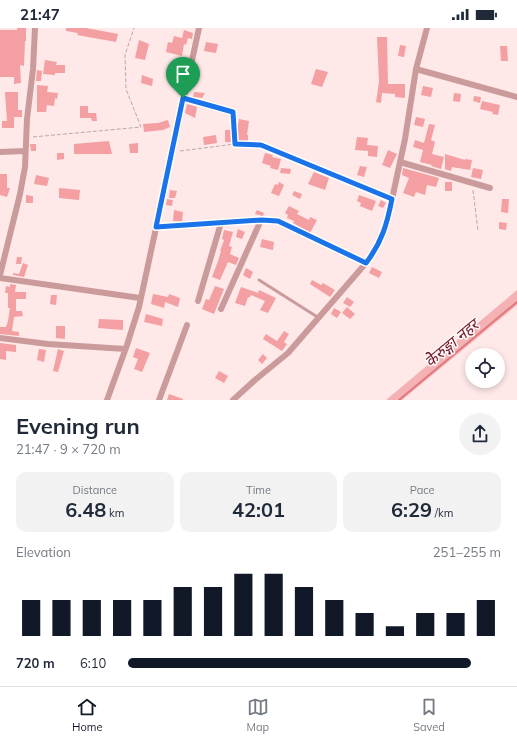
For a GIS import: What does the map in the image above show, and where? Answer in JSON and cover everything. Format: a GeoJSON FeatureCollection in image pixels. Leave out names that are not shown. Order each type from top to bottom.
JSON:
{"type":"FeatureCollection","features":[{"type":"Feature","properties":{"kind":"street"},"geometry":{"type":"LineString","coordinates":[[0,275],[3,248],[20,194],[25,167],[35,28]]}},
{"type":"Feature","properties":{"kind":"street"},"geometry":{"type":"LineString","coordinates":[[107,400],[125,350],[140,298],[199,28]]}},
{"type":"Feature","properties":{"kind":"street"},"geometry":{"type":"LineString","coordinates":[[233,400],[249,384],[288,353],[366,263],[381,240],[386,227],[400,162],[416,69],[427,28]]}},
{"type":"Feature","properties":{"kind":"street"},"geometry":{"type":"LineString","coordinates":[[416,69],[517,97]]}},
{"type":"Feature","properties":{"kind":"street"},"geometry":{"type":"LineString","coordinates":[[0,152],[25,151]]}},
{"type":"Feature","properties":{"kind":"street"},"geometry":{"type":"LineString","coordinates":[[400,162],[490,188]]}},
{"type":"Feature","properties":{"kind":"street"},"geometry":{"type":"LineString","coordinates":[[220,309],[261,220]]}},
{"type":"Feature","properties":{"kind":"street"},"geometry":{"type":"LineString","coordinates":[[198,301],[221,223]]}},
{"type":"Feature","properties":{"kind":"street"},"geometry":{"type":"LineString","coordinates":[[0,278],[140,298]]}},
{"type":"Feature","properties":{"kind":"street"},"geometry":{"type":"LineString","coordinates":[[159,400],[186,325]]}},
{"type":"Feature","properties":{"kind":"street"},"geometry":{"type":"LineString","coordinates":[[0,338],[48,344],[125,350]]}},
{"type":"Feature","properties":{"kind":"lane"},"geometry":{"type":"LineString","coordinates":[[259,280],[319,318]]}},
{"type":"Feature","properties":{"kind":"path"},"geometry":{"type":"LineString","coordinates":[[26,138],[141,127],[126,89],[124,55],[134,28]]}},
{"type":"Feature","properties":{"kind":"path"},"geometry":{"type":"LineString","coordinates":[[183,98],[233,112],[235,144]]}},
{"type":"Feature","properties":{"kind":"path"},"geometry":{"type":"LineString","coordinates":[[171,152],[235,144],[261,145],[392,199]]}},
{"type":"Feature","properties":{"kind":"path"},"geometry":{"type":"LineString","coordinates":[[472,183],[478,231]]}},
{"type":"Feature","properties":{"kind":"path"},"geometry":{"type":"LineString","coordinates":[[156,227],[261,220],[278,221],[366,263]]}},
{"type":"Feature","properties":{"kind":"shaded area"},"geometry":{"type":"Polygon","coordinates":[[[517,290],[517,305],[402,400],[386,400],[517,290]]]}},
{"type":"Feature","properties":{"kind":"building"},"geometry":{"type":"Polygon","coordinates":[[[17,28],[26,28],[26,41],[24,66],[20,65],[21,83],[14,84],[14,77],[0,77],[0,30],[17,30],[17,28]]]}},
{"type":"Feature","properties":{"kind":"building"},"geometry":{"type":"Polygon","coordinates":[[[66,28],[86,28],[118,34],[116,42],[77,35],[78,33],[66,31],[66,28]]]}},
{"type":"Feature","properties":{"kind":"building"},"geometry":{"type":"Polygon","coordinates":[[[184,30],[193,33],[192,39],[188,38],[186,45],[184,44],[182,56],[166,52],[168,42],[172,43],[174,36],[182,38],[184,30]]]}},
{"type":"Feature","properties":{"kind":"building"},"geometry":{"type":"Polygon","coordinates":[[[377,37],[387,37],[388,84],[405,84],[405,98],[395,97],[395,94],[382,93],[381,103],[376,102],[379,82],[377,37]]]}},
{"type":"Feature","properties":{"kind":"building"},"geometry":{"type":"Polygon","coordinates":[[[139,40],[149,44],[145,60],[135,58],[139,40]]]}},
{"type":"Feature","properties":{"kind":"building"},"geometry":{"type":"Polygon","coordinates":[[[206,42],[218,44],[216,53],[204,51],[206,42]]]}},
{"type":"Feature","properties":{"kind":"building"},"geometry":{"type":"Polygon","coordinates":[[[400,45],[406,46],[404,57],[398,56],[400,45]]]}},
{"type":"Feature","properties":{"kind":"building"},"geometry":{"type":"Polygon","coordinates":[[[500,46],[507,46],[508,61],[501,61],[500,46]]]}},
{"type":"Feature","properties":{"kind":"building"},"geometry":{"type":"Polygon","coordinates":[[[45,60],[57,62],[56,65],[65,65],[65,73],[55,73],[55,75],[43,74],[45,60]]]}},
{"type":"Feature","properties":{"kind":"building"},"geometry":{"type":"Polygon","coordinates":[[[316,69],[328,72],[322,87],[311,84],[316,69]]]}},
{"type":"Feature","properties":{"kind":"building"},"geometry":{"type":"Polygon","coordinates":[[[37,70],[42,71],[41,81],[36,81],[37,70]]]}},
{"type":"Feature","properties":{"kind":"building"},"geometry":{"type":"Polygon","coordinates":[[[142,75],[153,79],[152,86],[141,83],[142,75]]]}},
{"type":"Feature","properties":{"kind":"building"},"geometry":{"type":"Polygon","coordinates":[[[37,85],[48,86],[47,92],[58,93],[57,99],[55,98],[54,106],[47,105],[46,112],[37,112],[37,85]]]}},
{"type":"Feature","properties":{"kind":"building"},"geometry":{"type":"Polygon","coordinates":[[[423,86],[433,88],[431,97],[421,95],[423,86]]]}},
{"type":"Feature","properties":{"kind":"building"},"geometry":{"type":"Polygon","coordinates":[[[5,92],[18,92],[18,110],[22,110],[22,117],[14,117],[14,128],[2,128],[2,121],[7,121],[5,92]]]}},
{"type":"Feature","properties":{"kind":"building"},"geometry":{"type":"Polygon","coordinates":[[[194,92],[205,93],[202,98],[193,97],[194,92]]]}},
{"type":"Feature","properties":{"kind":"building"},"geometry":{"type":"Polygon","coordinates":[[[454,93],[461,94],[460,102],[453,101],[454,93]]]}},
{"type":"Feature","properties":{"kind":"building"},"geometry":{"type":"Polygon","coordinates":[[[474,96],[481,97],[480,103],[473,101],[474,96]]]}},
{"type":"Feature","properties":{"kind":"building"},"geometry":{"type":"Polygon","coordinates":[[[482,101],[500,105],[498,115],[492,114],[493,112],[480,109],[482,101]]]}},
{"type":"Feature","properties":{"kind":"building"},"geometry":{"type":"Polygon","coordinates":[[[187,104],[197,107],[195,118],[185,113],[187,104]]]}},
{"type":"Feature","properties":{"kind":"building"},"geometry":{"type":"Polygon","coordinates":[[[80,106],[88,106],[88,113],[96,113],[97,121],[92,121],[91,118],[80,118],[80,106]]]}},
{"type":"Feature","properties":{"kind":"building"},"geometry":{"type":"Polygon","coordinates":[[[416,117],[425,119],[423,127],[414,125],[416,117]]]}},
{"type":"Feature","properties":{"kind":"building"},"geometry":{"type":"Polygon","coordinates":[[[239,119],[249,121],[247,135],[248,143],[225,142],[225,130],[237,130],[239,119]]]}},
{"type":"Feature","properties":{"kind":"building"},"geometry":{"type":"Polygon","coordinates":[[[168,120],[170,127],[163,130],[144,132],[143,124],[158,123],[168,120]]]}},
{"type":"Feature","properties":{"kind":"building"},"geometry":{"type":"Polygon","coordinates":[[[429,124],[435,125],[431,140],[435,142],[432,154],[444,157],[441,169],[420,162],[423,150],[413,147],[415,140],[424,143],[429,124]]]}},
{"type":"Feature","properties":{"kind":"building"},"geometry":{"type":"Polygon","coordinates":[[[216,135],[217,143],[204,145],[203,137],[216,135]]]}},
{"type":"Feature","properties":{"kind":"building"},"geometry":{"type":"Polygon","coordinates":[[[357,137],[368,138],[367,145],[378,146],[377,157],[368,156],[368,151],[355,150],[357,137]]]}},
{"type":"Feature","properties":{"kind":"building"},"geometry":{"type":"Polygon","coordinates":[[[109,141],[112,154],[74,154],[74,144],[109,141]]]}},
{"type":"Feature","properties":{"kind":"building"},"geometry":{"type":"Polygon","coordinates":[[[138,143],[138,153],[130,153],[129,144],[138,143]]]}},
{"type":"Feature","properties":{"kind":"building"},"geometry":{"type":"Polygon","coordinates":[[[30,144],[36,144],[36,151],[31,151],[30,144]]]}},
{"type":"Feature","properties":{"kind":"building"},"geometry":{"type":"Polygon","coordinates":[[[388,150],[397,154],[390,168],[382,165],[388,150]]]}},
{"type":"Feature","properties":{"kind":"building"},"geometry":{"type":"Polygon","coordinates":[[[57,153],[64,153],[64,159],[57,160],[57,153]]]}},
{"type":"Feature","properties":{"kind":"building"},"geometry":{"type":"Polygon","coordinates":[[[265,153],[273,155],[272,157],[281,159],[278,170],[270,168],[271,166],[262,163],[265,153]]]}},
{"type":"Feature","properties":{"kind":"building"},"geometry":{"type":"Polygon","coordinates":[[[445,154],[465,160],[472,160],[470,170],[452,167],[451,171],[445,169],[445,154]]]}},
{"type":"Feature","properties":{"kind":"building"},"geometry":{"type":"Polygon","coordinates":[[[360,166],[367,167],[364,177],[357,175],[360,166]]]}},
{"type":"Feature","properties":{"kind":"building"},"geometry":{"type":"Polygon","coordinates":[[[281,168],[291,169],[290,174],[280,173],[281,168]]]}},
{"type":"Feature","properties":{"kind":"building"},"geometry":{"type":"Polygon","coordinates":[[[403,168],[439,178],[436,187],[427,185],[425,195],[416,192],[414,197],[403,193],[409,178],[402,175],[403,168]]]}},
{"type":"Feature","properties":{"kind":"building"},"geometry":{"type":"Polygon","coordinates":[[[473,168],[483,170],[481,179],[471,177],[473,168]]]}},
{"type":"Feature","properties":{"kind":"building"},"geometry":{"type":"Polygon","coordinates":[[[314,172],[329,178],[325,190],[308,184],[314,172]]]}},
{"type":"Feature","properties":{"kind":"building"},"geometry":{"type":"Polygon","coordinates":[[[0,174],[7,174],[7,188],[10,188],[7,197],[0,195],[0,174]]]}},
{"type":"Feature","properties":{"kind":"building"},"geometry":{"type":"Polygon","coordinates":[[[36,175],[49,178],[47,186],[34,184],[36,175]]]}},
{"type":"Feature","properties":{"kind":"building"},"geometry":{"type":"Polygon","coordinates":[[[279,182],[284,185],[279,196],[271,193],[275,184],[278,185],[279,182]]]}},
{"type":"Feature","properties":{"kind":"building"},"geometry":{"type":"Polygon","coordinates":[[[445,182],[452,182],[452,191],[445,191],[445,182]]]}},
{"type":"Feature","properties":{"kind":"building"},"geometry":{"type":"Polygon","coordinates":[[[59,188],[80,190],[79,200],[59,198],[59,188]]]}},
{"type":"Feature","properties":{"kind":"building"},"geometry":{"type":"Polygon","coordinates":[[[170,190],[177,191],[175,198],[169,198],[170,190]]]}},
{"type":"Feature","properties":{"kind":"building"},"geometry":{"type":"Polygon","coordinates":[[[294,191],[302,194],[300,199],[292,195],[294,191]]]}},
{"type":"Feature","properties":{"kind":"building"},"geometry":{"type":"Polygon","coordinates":[[[26,195],[33,196],[33,203],[26,203],[26,195]]]}},
{"type":"Feature","properties":{"kind":"building"},"geometry":{"type":"Polygon","coordinates":[[[359,195],[376,201],[372,211],[360,206],[361,203],[357,201],[359,195]]]}},
{"type":"Feature","properties":{"kind":"building"},"geometry":{"type":"Polygon","coordinates":[[[167,199],[173,200],[172,206],[166,205],[167,199]]]}},
{"type":"Feature","properties":{"kind":"building"},"geometry":{"type":"Polygon","coordinates":[[[502,199],[509,199],[508,213],[501,212],[502,199]]]}},
{"type":"Feature","properties":{"kind":"building"},"geometry":{"type":"Polygon","coordinates":[[[381,200],[386,203],[383,208],[378,206],[381,200]]]}},
{"type":"Feature","properties":{"kind":"building"},"geometry":{"type":"Polygon","coordinates":[[[289,206],[299,211],[297,214],[309,220],[310,217],[317,220],[310,233],[293,223],[294,221],[287,218],[288,215],[285,213],[289,206]]]}},
{"type":"Feature","properties":{"kind":"building"},"geometry":{"type":"Polygon","coordinates":[[[174,210],[183,212],[182,222],[173,221],[174,210]]]}},
{"type":"Feature","properties":{"kind":"building"},"geometry":{"type":"Polygon","coordinates":[[[257,210],[264,213],[263,216],[255,214],[257,210]]]}},
{"type":"Feature","properties":{"kind":"building"},"geometry":{"type":"Polygon","coordinates":[[[499,222],[507,223],[506,230],[499,229],[499,222]]]}},
{"type":"Feature","properties":{"kind":"building"},"geometry":{"type":"Polygon","coordinates":[[[238,229],[245,232],[242,239],[236,237],[238,229]]]}},
{"type":"Feature","properties":{"kind":"building"},"geometry":{"type":"Polygon","coordinates":[[[224,230],[233,232],[229,246],[232,247],[230,254],[239,258],[236,265],[228,262],[220,280],[212,277],[224,240],[222,239],[224,230]]]}},
{"type":"Feature","properties":{"kind":"building"},"geometry":{"type":"Polygon","coordinates":[[[262,239],[274,242],[273,250],[260,247],[262,239]]]}},
{"type":"Feature","properties":{"kind":"building"},"geometry":{"type":"Polygon","coordinates":[[[17,257],[22,257],[21,264],[16,264],[17,257]]]}},
{"type":"Feature","properties":{"kind":"building"},"geometry":{"type":"Polygon","coordinates":[[[23,263],[28,265],[24,277],[13,275],[13,273],[19,274],[23,263]]]}},
{"type":"Feature","properties":{"kind":"building"},"geometry":{"type":"Polygon","coordinates":[[[372,267],[382,272],[379,278],[369,273],[372,267]]]}},
{"type":"Feature","properties":{"kind":"building"},"geometry":{"type":"Polygon","coordinates":[[[246,268],[253,272],[250,279],[243,275],[246,268]]]}},
{"type":"Feature","properties":{"kind":"building"},"geometry":{"type":"Polygon","coordinates":[[[312,280],[321,285],[323,283],[335,290],[330,297],[310,284],[312,280]]]}},
{"type":"Feature","properties":{"kind":"building"},"geometry":{"type":"Polygon","coordinates":[[[10,284],[16,285],[15,292],[26,292],[26,299],[16,299],[16,311],[22,311],[23,316],[14,317],[12,331],[19,332],[19,336],[0,334],[0,327],[6,327],[8,321],[10,308],[8,308],[8,293],[5,293],[6,286],[10,287],[10,284]]]}},
{"type":"Feature","properties":{"kind":"building"},"geometry":{"type":"Polygon","coordinates":[[[215,286],[224,289],[214,314],[202,309],[206,299],[209,300],[215,286]]]}},
{"type":"Feature","properties":{"kind":"building"},"geometry":{"type":"Polygon","coordinates":[[[241,287],[258,293],[259,290],[276,298],[268,313],[260,310],[265,301],[251,295],[249,298],[248,297],[245,306],[235,303],[241,287]]]}},
{"type":"Feature","properties":{"kind":"building"},"geometry":{"type":"Polygon","coordinates":[[[153,294],[168,297],[169,294],[180,298],[178,307],[165,302],[164,308],[151,304],[153,294]]]}},
{"type":"Feature","properties":{"kind":"building"},"geometry":{"type":"Polygon","coordinates":[[[51,295],[57,295],[56,305],[50,304],[51,295]]]}},
{"type":"Feature","properties":{"kind":"building"},"geometry":{"type":"Polygon","coordinates":[[[347,297],[354,302],[350,307],[343,303],[347,297]]]}},
{"type":"Feature","properties":{"kind":"building"},"geometry":{"type":"Polygon","coordinates":[[[347,307],[355,314],[350,319],[342,313],[347,307]]]}},
{"type":"Feature","properties":{"kind":"building"},"geometry":{"type":"Polygon","coordinates":[[[334,308],[341,312],[337,318],[331,314],[334,308]]]}},
{"type":"Feature","properties":{"kind":"building"},"geometry":{"type":"Polygon","coordinates":[[[146,314],[163,319],[162,326],[144,322],[146,314]]]}},
{"type":"Feature","properties":{"kind":"building"},"geometry":{"type":"Polygon","coordinates":[[[99,319],[123,320],[123,330],[98,328],[99,319]]]}},
{"type":"Feature","properties":{"kind":"building"},"geometry":{"type":"Polygon","coordinates":[[[56,326],[65,326],[65,339],[56,338],[56,326]]]}},
{"type":"Feature","properties":{"kind":"building"},"geometry":{"type":"Polygon","coordinates":[[[284,331],[289,334],[284,342],[287,344],[282,351],[263,339],[266,334],[277,341],[284,331]]]}},
{"type":"Feature","properties":{"kind":"building"},"geometry":{"type":"Polygon","coordinates":[[[0,343],[16,345],[16,352],[6,351],[6,360],[0,359],[0,343]]]}},
{"type":"Feature","properties":{"kind":"building"},"geometry":{"type":"Polygon","coordinates":[[[136,348],[150,353],[142,372],[134,369],[138,359],[133,357],[136,348]]]}},
{"type":"Feature","properties":{"kind":"building"},"geometry":{"type":"Polygon","coordinates":[[[39,349],[46,350],[44,362],[37,360],[39,349]]]}},
{"type":"Feature","properties":{"kind":"building"},"geometry":{"type":"Polygon","coordinates":[[[58,349],[64,351],[58,372],[53,371],[58,349]]]}},
{"type":"Feature","properties":{"kind":"building"},"geometry":{"type":"Polygon","coordinates":[[[263,354],[267,358],[262,364],[258,360],[263,354]]]}},
{"type":"Feature","properties":{"kind":"building"},"geometry":{"type":"Polygon","coordinates":[[[219,371],[228,376],[224,383],[215,378],[219,371]]]}},
{"type":"Feature","properties":{"kind":"building"},"geometry":{"type":"Polygon","coordinates":[[[169,394],[183,399],[183,400],[167,400],[169,394]]]}},
{"type":"Feature","properties":{"kind":"waterway","name":"केेरुङ्गा नहर"},"geometry":{"type":"LineString","coordinates":[[399,400],[517,302]]}},
{"type":"Feature","properties":{"kind":"route"},"geometry":{"type":"LineString","coordinates":[[183,98],[233,112],[235,144],[261,145],[392,199],[386,227],[381,240],[366,263],[278,221],[261,220],[156,227],[183,98]]}}]}
